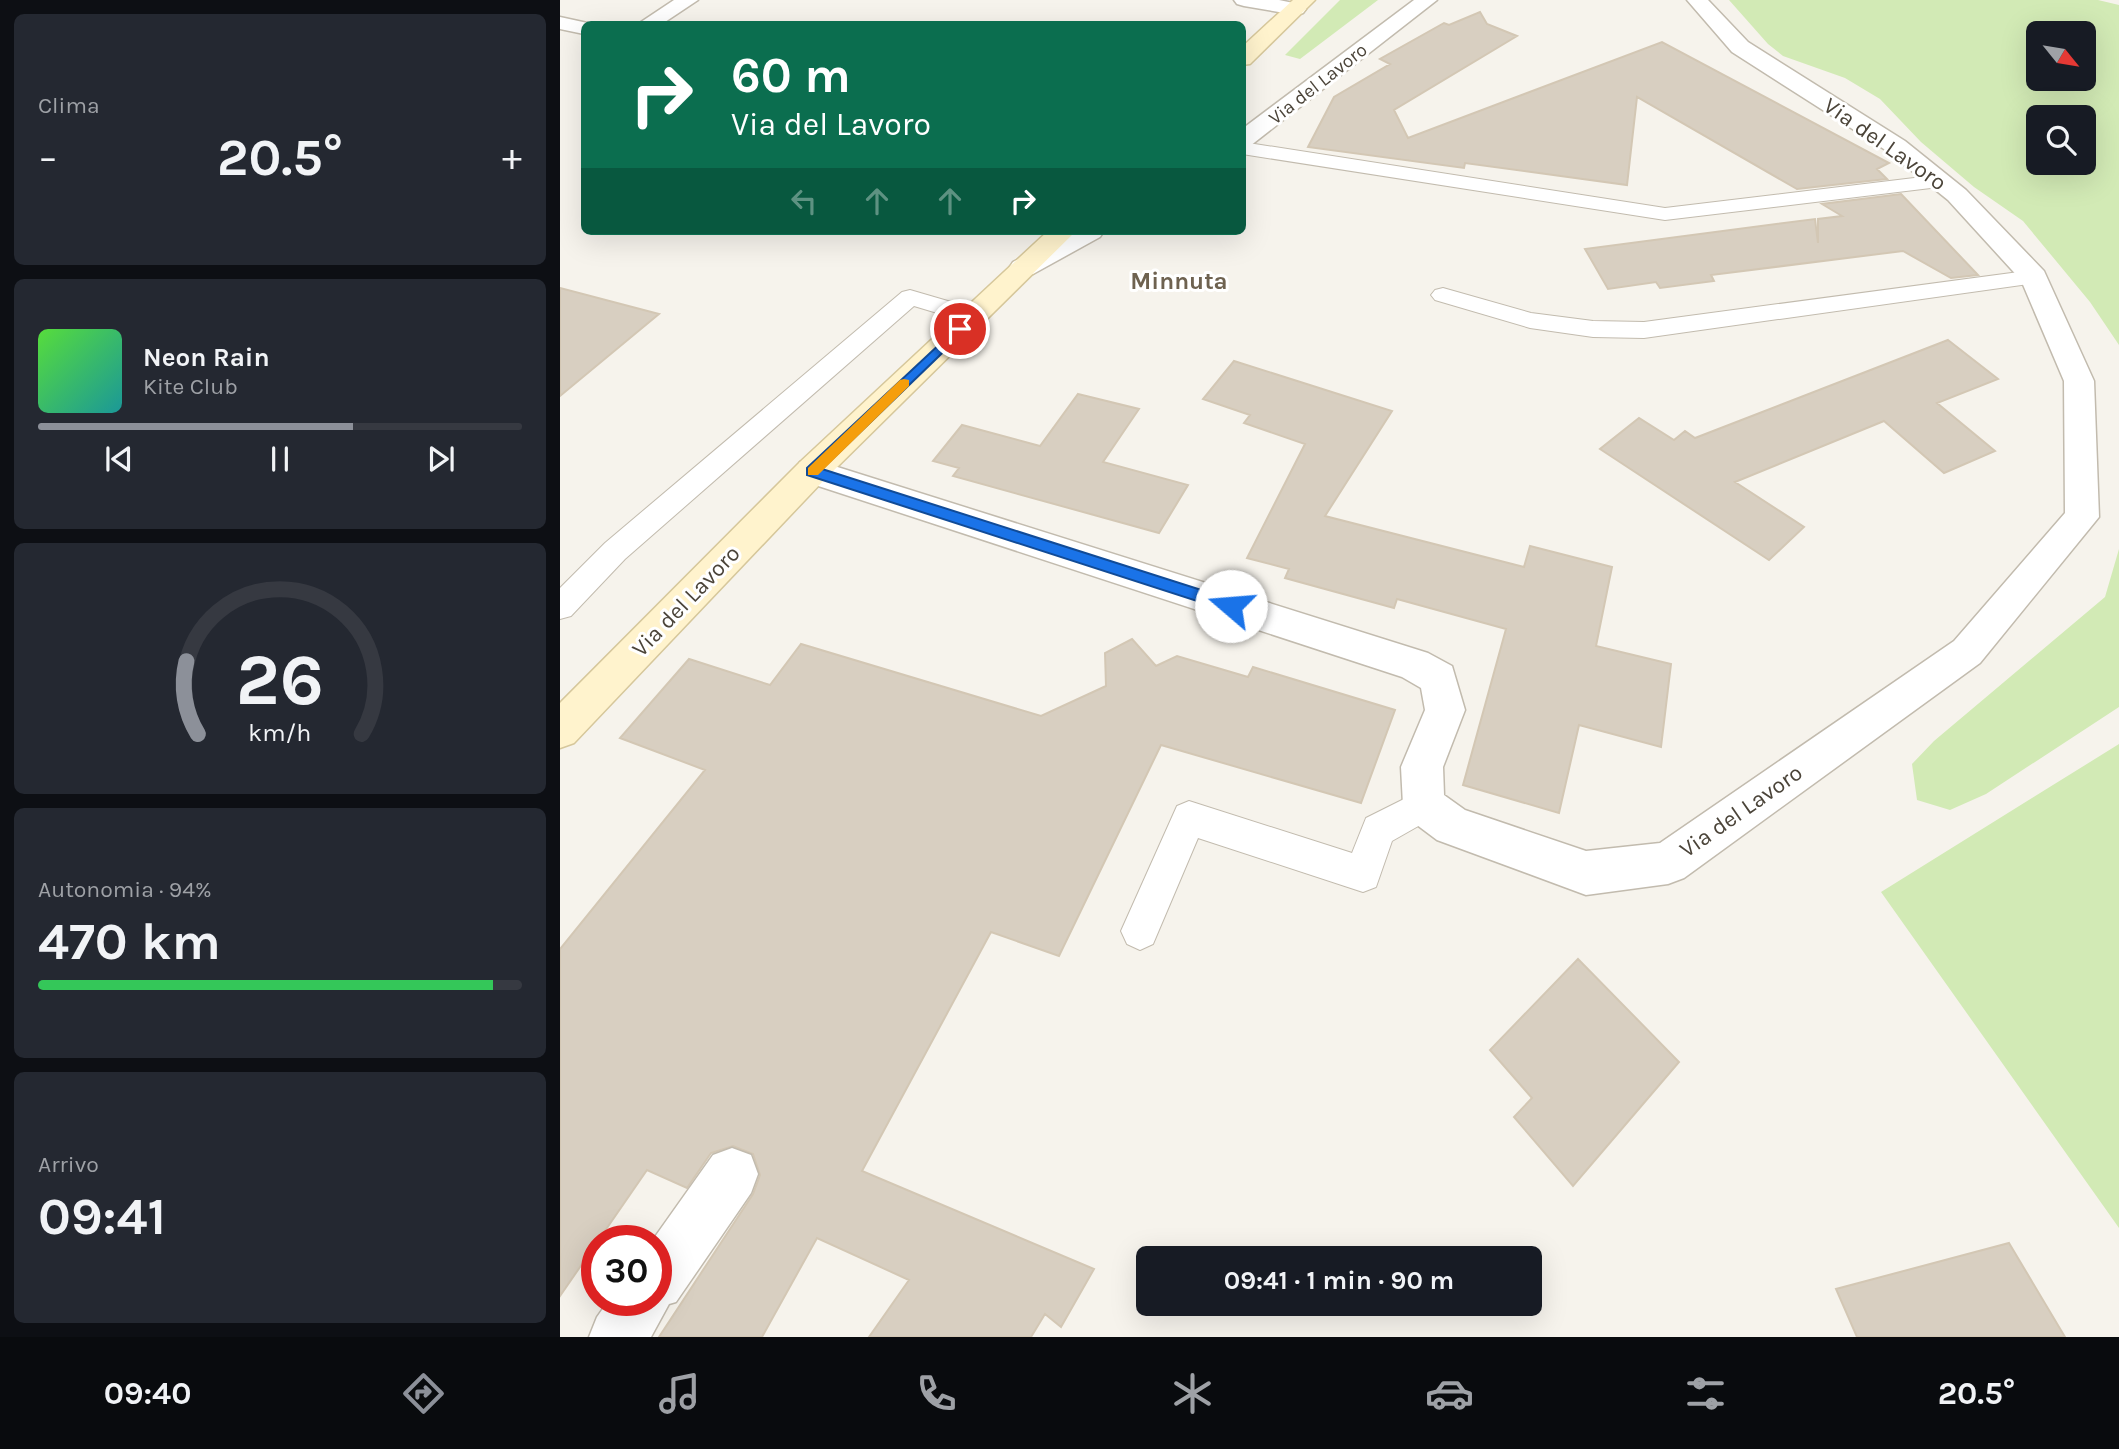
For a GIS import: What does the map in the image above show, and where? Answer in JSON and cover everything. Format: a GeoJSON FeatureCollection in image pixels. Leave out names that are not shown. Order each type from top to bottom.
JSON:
{"type":"FeatureCollection","features":[{"type":"Feature","properties":{"kind":"street"},"geometry":{"type":"LineString","coordinates":[[653,21],[688,0]]}},
{"type":"Feature","properties":{"kind":"street"},"geometry":{"type":"LineString","coordinates":[[1244,0],[1300,4]]}},
{"type":"Feature","properties":{"kind":"street","name":"Via del Lavoro"},"geometry":{"type":"LineString","coordinates":[[1246,138],[1427,0]]}},
{"type":"Feature","properties":{"kind":"street","name":"Via del Lavoro"},"geometry":{"type":"LineString","coordinates":[[1424,804],[1452,826],[1586,873],[1668,863],[1967,652],[2082,517],[2079,381],[2034,277],[1957,195],[1896,146],[1740,47],[1697,0]]}},
{"type":"Feature","properties":{"kind":"street"},"geometry":{"type":"LineString","coordinates":[[1246,55],[1300,4]]}},
{"type":"Feature","properties":{"kind":"street"},"geometry":{"type":"LineString","coordinates":[[560,23],[581,27]]}},
{"type":"Feature","properties":{"kind":"street","name":"Via del Lavoro"},"geometry":{"type":"LineString","coordinates":[[560,730],[812,471],[1059,235]]}},
{"type":"Feature","properties":{"kind":"street","name":"Via del Lavoro"},"geometry":{"type":"LineString","coordinates":[[1023,268],[1084,235]]}},
{"type":"Feature","properties":{"kind":"street"},"geometry":{"type":"LineString","coordinates":[[812,471],[1414,665],[1438,678],[1445,710],[1422,767],[1424,804]]}},
{"type":"Feature","properties":{"kind":"street"},"geometry":{"type":"LineString","coordinates":[[672,1259],[732,1174]]}},
{"type":"Feature","properties":{"kind":"street"},"geometry":{"type":"LineString","coordinates":[[617,1337],[632,1316]]}},
{"type":"Feature","properties":{"kind":"lane"},"geometry":{"type":"LineString","coordinates":[[1246,149],[1665,214],[1939,181]]}},
{"type":"Feature","properties":{"kind":"lane"},"geometry":{"type":"LineString","coordinates":[[1443,295],[1530,320],[1593,329],[1644,330],[2034,277]]}},
{"type":"Feature","properties":{"kind":"lane"},"geometry":{"type":"LineString","coordinates":[[560,607],[615,551],[910,297],[974,316]]}},
{"type":"Feature","properties":{"kind":"lane"},"geometry":{"type":"LineString","coordinates":[[1140,931],[1189,818],[1363,874],[1378,830],[1424,804]]}},
{"type":"Feature","properties":{"kind":"green space"},"geometry":{"type":"Polygon","coordinates":[[[1340,0],[1378,0],[1300,59],[1285,55],[1340,0]]]}},
{"type":"Feature","properties":{"kind":"green space"},"geometry":{"type":"Polygon","coordinates":[[[1729,0],[2098,0],[2119,5],[2119,345],[2090,302],[2023,221],[1974,187],[1921,142],[1880,99],[1845,78],[1783,56],[1768,44],[1729,0]]]}},
{"type":"Feature","properties":{"kind":"green space"},"geometry":{"type":"Polygon","coordinates":[[[2119,549],[2119,707],[1986,794],[1950,810],[1917,800],[1912,764],[1934,741],[2105,597],[2119,549]]]}},
{"type":"Feature","properties":{"kind":"green space"},"geometry":{"type":"Polygon","coordinates":[[[2119,744],[2119,1228],[1881,892],[2119,744]]]}},
{"type":"Feature","properties":{"kind":"building"},"geometry":{"type":"Polygon","coordinates":[[[1480,12],[1487,24],[1517,36],[1394,110],[1408,138],[1662,42],[1889,163],[1877,169],[1887,179],[1797,189],[1637,97],[1627,185],[1465,163],[1464,168],[1308,147],[1334,97],[1390,64],[1380,59],[1444,23],[1449,25],[1480,12]]]}},
{"type":"Feature","properties":{"kind":"building"},"geometry":{"type":"Polygon","coordinates":[[[1901,194],[1978,275],[1951,278],[1903,251],[1711,275],[1714,281],[1660,288],[1656,282],[1608,289],[1585,249],[1815,219],[1818,243],[1818,219],[1842,216],[1822,204],[1901,194]]]}},
{"type":"Feature","properties":{"kind":"building"},"geometry":{"type":"Polygon","coordinates":[[[560,288],[659,314],[560,396],[560,288]]]}},
{"type":"Feature","properties":{"kind":"building"},"geometry":{"type":"Polygon","coordinates":[[[1948,340],[1998,379],[1937,403],[1995,451],[1944,473],[1884,421],[1735,482],[1804,527],[1769,560],[1600,449],[1639,418],[1674,440],[1685,431],[1695,438],[1948,340]]]}},
{"type":"Feature","properties":{"kind":"building"},"geometry":{"type":"Polygon","coordinates":[[[1234,361],[1392,411],[1325,516],[1524,567],[1530,546],[1612,567],[1596,646],[1671,664],[1661,747],[1579,725],[1559,813],[1463,785],[1506,629],[1397,599],[1394,608],[1285,578],[1289,569],[1247,558],[1305,444],[1244,423],[1250,415],[1203,399],[1234,361]]]}},
{"type":"Feature","properties":{"kind":"building"},"geometry":{"type":"Polygon","coordinates":[[[1078,394],[1139,409],[1103,462],[1188,485],[1159,533],[953,476],[959,468],[933,461],[962,425],[1040,446],[1078,394]]]}},
{"type":"Feature","properties":{"kind":"building"},"geometry":{"type":"Polygon","coordinates":[[[1132,639],[1156,666],[1177,656],[1248,677],[1253,667],[1395,710],[1361,803],[1161,745],[1059,956],[991,932],[862,1171],[1094,1269],[1061,1327],[1045,1314],[1031,1337],[869,1337],[909,1280],[817,1238],[762,1337],[659,1337],[753,1194],[760,1175],[753,1154],[733,1146],[711,1153],[687,1188],[647,1170],[609,1225],[581,1225],[581,1266],[560,1296],[560,949],[705,770],[620,738],[689,659],[770,685],[801,644],[1041,716],[1106,686],[1105,653],[1132,639]]]}},
{"type":"Feature","properties":{"kind":"building"},"geometry":{"type":"Polygon","coordinates":[[[1578,959],[1679,1062],[1573,1186],[1514,1117],[1532,1098],[1490,1050],[1578,959]]]}},
{"type":"Feature","properties":{"kind":"building"},"geometry":{"type":"Polygon","coordinates":[[[2009,1243],[2065,1337],[1857,1337],[1836,1289],[2009,1243]]]}},
{"type":"Feature","properties":{"kind":"slow traffic"},"geometry":{"type":"LineString","coordinates":[[813,472],[904,383]]}},
{"type":"Feature","properties":{"kind":"district","name":"Minnuta"},"geometry":{"type":"Point","coordinates":[1179,281]}},
{"type":"Feature","properties":{"kind":"route"},"geometry":{"type":"LineString","coordinates":[[960,329],[812,471],[1231,606]]}}]}
